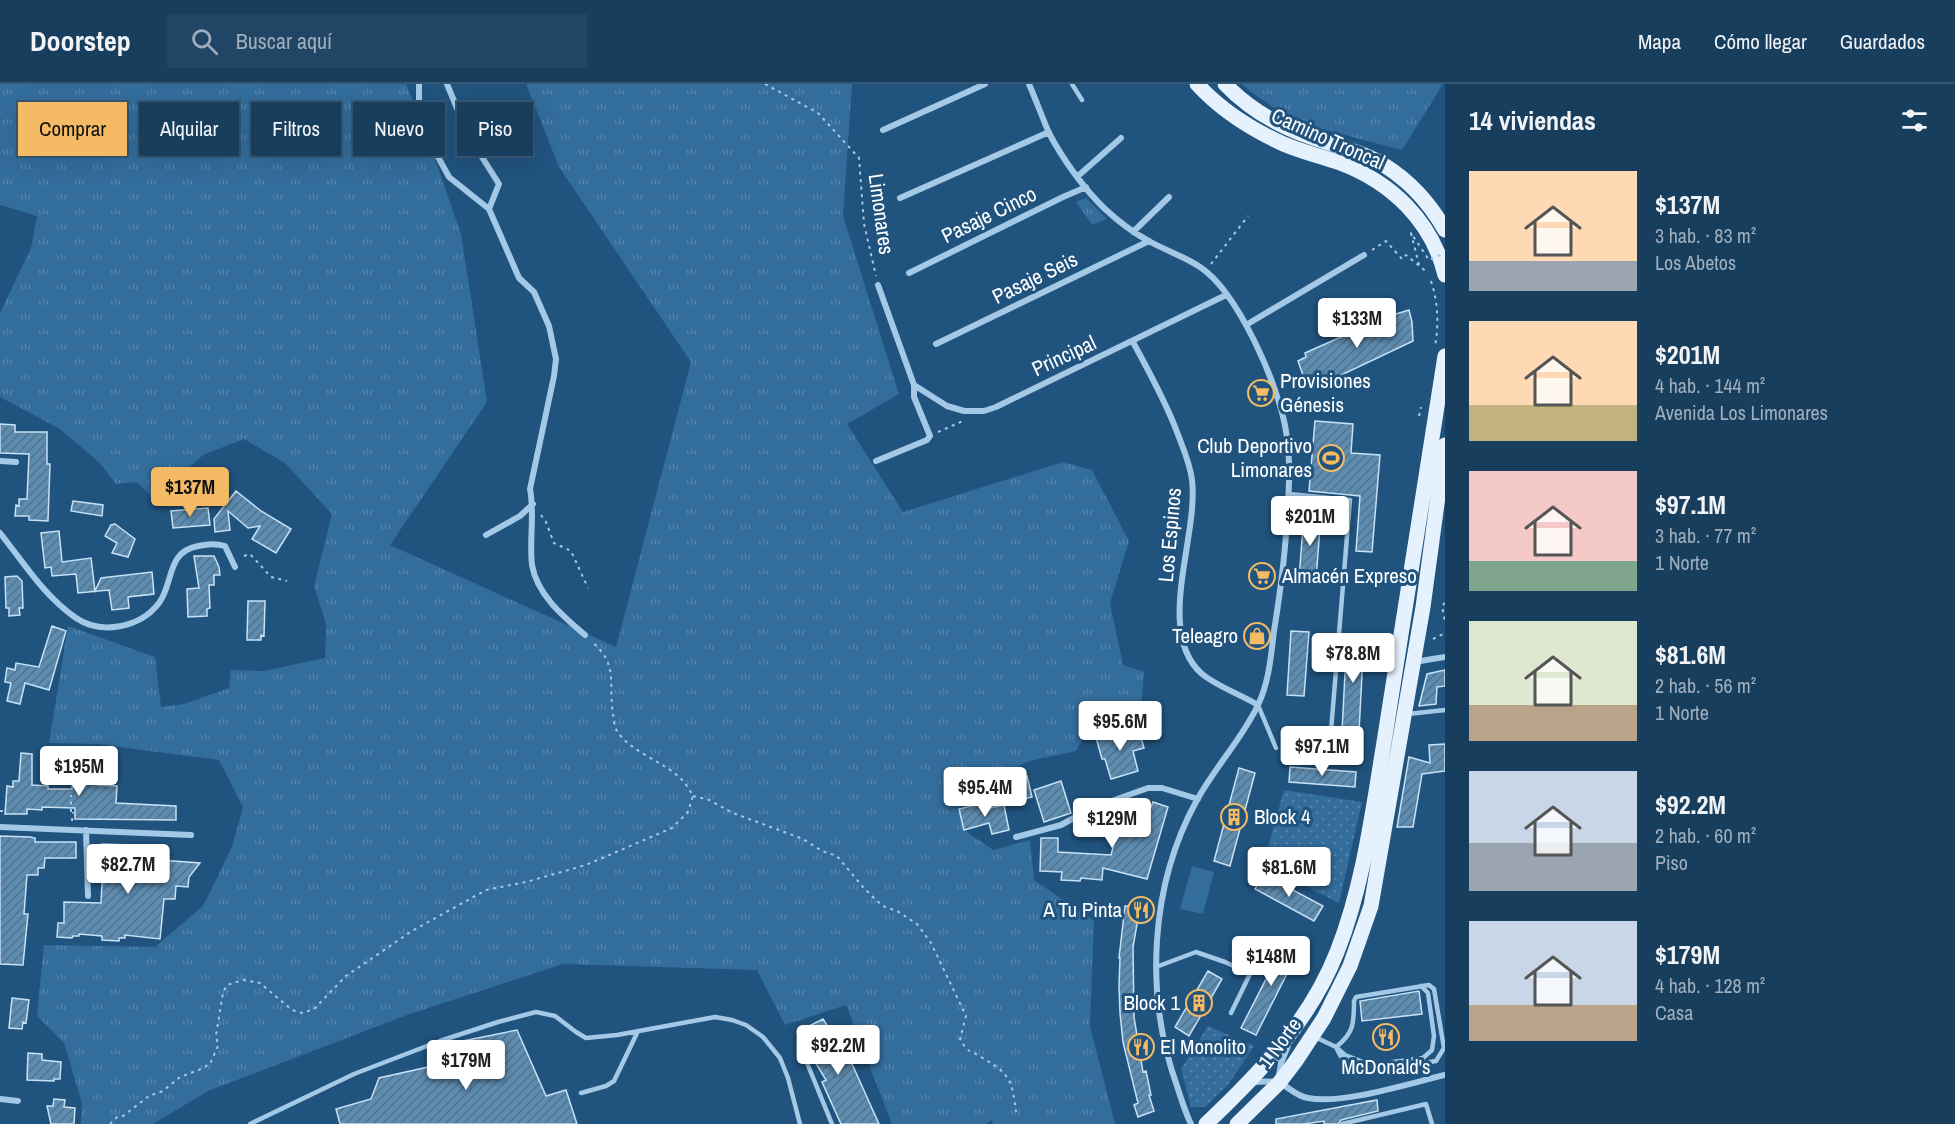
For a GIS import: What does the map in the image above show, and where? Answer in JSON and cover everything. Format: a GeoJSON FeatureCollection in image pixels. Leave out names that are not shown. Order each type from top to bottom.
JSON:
{"type":"FeatureCollection","features":[{"type":"Feature","properties":{"kind":"main road","name":"Camino Troncal"},"geometry":{"type":"LineString","coordinates":[[1197,84],[1218,104],[1250,127],[1285,145],[1364,174],[1389,189],[1420,221],[1437,251],[1445,275]]}},
{"type":"Feature","properties":{"kind":"main road","name":"Camino Troncal"},"geometry":{"type":"LineString","coordinates":[[1226,84],[1251,106],[1285,127],[1360,153],[1385,166],[1417,192],[1437,216],[1445,230]]}},
{"type":"Feature","properties":{"kind":"main road"},"geometry":{"type":"LineString","coordinates":[[1303,1017],[1337,954],[1354,902],[1365,852],[1398,661],[1439,353]]}},
{"type":"Feature","properties":{"kind":"main road"},"geometry":{"type":"LineString","coordinates":[[1414,662],[1424,607],[1445,445]]}},
{"type":"Feature","properties":{"kind":"main road","name":"1 Norte"},"geometry":{"type":"LineString","coordinates":[[1239,1123],[1278,1083],[1313,1035],[1350,966],[1371,906],[1414,662]]}},
{"type":"Feature","properties":{"kind":"main road","name":"1 Norte"},"geometry":{"type":"LineString","coordinates":[[1206,1124],[1272,1058],[1303,1017]]}},
{"type":"Feature","properties":{"kind":"street"},"geometry":{"type":"LineString","coordinates":[[419,84],[418,122],[449,177],[489,209],[519,278],[534,292],[549,326],[556,358],[530,489],[533,504],[532,566],[543,591],[561,614],[585,635]]}},
{"type":"Feature","properties":{"kind":"street"},"geometry":{"type":"LineString","coordinates":[[447,84],[468,135],[499,184],[489,209]]}},
{"type":"Feature","properties":{"kind":"street"},"geometry":{"type":"LineString","coordinates":[[883,130],[985,84]]}},
{"type":"Feature","properties":{"kind":"street"},"geometry":{"type":"LineString","coordinates":[[1029,84],[1061,154],[1104,208],[1133,232],[1206,271],[1214,278],[1245,325],[1269,372],[1283,414],[1289,454],[1289,494],[1285,553],[1267,679],[1258,705],[1198,799],[1179,842],[1166,886],[1159,923],[1155,980],[1159,1019],[1169,1065],[1191,1124]]}},
{"type":"Feature","properties":{"kind":"street"},"geometry":{"type":"LineString","coordinates":[[900,198],[1049,132]]}},
{"type":"Feature","properties":{"kind":"street"},"geometry":{"type":"LineString","coordinates":[[1078,176],[1121,138]]}},
{"type":"Feature","properties":{"kind":"street","name":"Pasaje Cinco"},"geometry":{"type":"LineString","coordinates":[[909,273],[1086,187]]}},
{"type":"Feature","properties":{"kind":"street"},"geometry":{"type":"LineString","coordinates":[[1133,232],[1170,197]]}},
{"type":"Feature","properties":{"kind":"street","name":"Pasaje Seis"},"geometry":{"type":"LineString","coordinates":[[936,344],[1149,241]]}},
{"type":"Feature","properties":{"kind":"street"},"geometry":{"type":"LineString","coordinates":[[1245,325],[1364,255]]}},
{"type":"Feature","properties":{"kind":"street"},"geometry":{"type":"LineString","coordinates":[[876,461],[927,440],[930,436],[914,397],[914,385],[878,285]]}},
{"type":"Feature","properties":{"kind":"street","name":"Principal"},"geometry":{"type":"LineString","coordinates":[[914,385],[947,406],[964,411],[984,411],[1226,296]]}},
{"type":"Feature","properties":{"kind":"street","name":"Los Espinos"},"geometry":{"type":"LineString","coordinates":[[1133,342],[1164,398],[1187,456],[1192,481],[1192,506],[1179,621],[1182,642],[1190,660],[1204,675],[1258,705]]}},
{"type":"Feature","properties":{"kind":"street"},"geometry":{"type":"LineString","coordinates":[[0,461],[16,462]]}},
{"type":"Feature","properties":{"kind":"street"},"geometry":{"type":"LineString","coordinates":[[486,535],[520,516],[533,504]]}},
{"type":"Feature","properties":{"kind":"street"},"geometry":{"type":"LineString","coordinates":[[0,533],[33,577],[56,601],[77,619],[92,626],[106,628],[122,625],[139,619],[151,611],[160,602],[177,559],[184,550],[207,544],[225,546],[235,567]]}},
{"type":"Feature","properties":{"kind":"street"},"geometry":{"type":"LineString","coordinates":[[1414,662],[1445,657]]}},
{"type":"Feature","properties":{"kind":"street"},"geometry":{"type":"LineString","coordinates":[[1016,837],[1061,825],[1092,808],[1148,788],[1162,788],[1198,799]]}},
{"type":"Feature","properties":{"kind":"street"},"geometry":{"type":"LineString","coordinates":[[0,827],[191,835]]}},
{"type":"Feature","properties":{"kind":"street"},"geometry":{"type":"LineString","coordinates":[[86,830],[88,896]]}},
{"type":"Feature","properties":{"kind":"street"},"geometry":{"type":"LineString","coordinates":[[1278,1083],[1281,1063],[1303,1017]]}},
{"type":"Feature","properties":{"kind":"street"},"geometry":{"type":"LineString","coordinates":[[1248,1082],[1278,1083],[1295,1094],[1327,1100],[1375,1092],[1445,1075]]}},
{"type":"Feature","properties":{"kind":"street"},"geometry":{"type":"LineString","coordinates":[[0,1099],[18,1101]]}},
{"type":"Feature","properties":{"kind":"lane"},"geometry":{"type":"LineString","coordinates":[[1072,84],[1082,100]]}},
{"type":"Feature","properties":{"kind":"lane"},"geometry":{"type":"LineString","coordinates":[[1289,494],[1350,500],[1330,743]]}},
{"type":"Feature","properties":{"kind":"lane"},"geometry":{"type":"LineString","coordinates":[[1258,705],[1276,748]]}},
{"type":"Feature","properties":{"kind":"lane"},"geometry":{"type":"LineString","coordinates":[[1405,714],[1445,710]]}},
{"type":"Feature","properties":{"kind":"lane"},"geometry":{"type":"LineString","coordinates":[[1156,967],[1196,952],[1250,974],[1231,1013]]}},
{"type":"Feature","properties":{"kind":"lane"},"geometry":{"type":"LineString","coordinates":[[1429,985],[1434,989],[1444,1048],[1436,1060],[1372,1070],[1358,1067],[1342,1058],[1336,1047],[1347,1038],[1352,1029],[1356,997],[1429,985]]}},
{"type":"Feature","properties":{"kind":"lane"},"geometry":{"type":"LineString","coordinates":[[1313,1035],[1336,1047],[1345,1055],[1371,1065],[1423,1058],[1432,1050],[1434,1036],[1428,993],[1420,986]]}},
{"type":"Feature","properties":{"kind":"lane"},"geometry":{"type":"LineString","coordinates":[[250,1124],[354,1074],[440,1041],[536,1012],[555,1016],[586,1038],[715,1017],[746,1025],[763,1037],[780,1058],[788,1078],[800,1124]]}},
{"type":"Feature","properties":{"kind":"lane"},"geometry":{"type":"LineString","coordinates":[[581,1093],[606,1086],[614,1081],[638,1031]]}},
{"type":"Feature","properties":{"kind":"lane"},"geometry":{"type":"LineString","coordinates":[[805,1058],[832,1124]]}},
{"type":"Feature","properties":{"kind":"lane"},"geometry":{"type":"LineString","coordinates":[[1342,1124],[1426,1104],[1432,1124]]}},
{"type":"Feature","properties":{"kind":"path","name":"Limonares"},"geometry":{"type":"LineString","coordinates":[[765,84],[818,113],[859,158],[864,224],[878,285]]}},
{"type":"Feature","properties":{"kind":"path"},"geometry":{"type":"LineString","coordinates":[[1206,271],[1248,216]]}},
{"type":"Feature","properties":{"kind":"path"},"geometry":{"type":"LineString","coordinates":[[1419,265],[1411,233],[1429,260],[1445,253]]}},
{"type":"Feature","properties":{"kind":"path"},"geometry":{"type":"LineString","coordinates":[[1364,255],[1386,241],[1402,259],[1406,255],[1428,271],[1435,295],[1439,353]]}},
{"type":"Feature","properties":{"kind":"path"},"geometry":{"type":"LineString","coordinates":[[1419,416],[1422,405]]}},
{"type":"Feature","properties":{"kind":"path"},"geometry":{"type":"LineString","coordinates":[[930,436],[962,421]]}},
{"type":"Feature","properties":{"kind":"path"},"geometry":{"type":"LineString","coordinates":[[533,504],[546,522],[554,543],[571,551],[588,588]]}},
{"type":"Feature","properties":{"kind":"path"},"geometry":{"type":"LineString","coordinates":[[244,556],[250,554],[271,577],[287,581]]}},
{"type":"Feature","properties":{"kind":"path"},"geometry":{"type":"LineString","coordinates":[[1445,603],[1442,606],[1445,621]]}},
{"type":"Feature","properties":{"kind":"path"},"geometry":{"type":"LineString","coordinates":[[585,635],[604,652],[610,665],[612,708],[616,730],[629,744],[684,781],[693,796],[710,800],[733,813],[803,839],[822,851],[837,856],[877,901],[917,924],[931,943],[966,1016],[960,1040],[967,1051],[980,1056],[1010,1079],[1016,1112]]}},
{"type":"Feature","properties":{"kind":"path"},"geometry":{"type":"LineString","coordinates":[[71,795],[71,812]]}},
{"type":"Feature","properties":{"kind":"path"},"geometry":{"type":"LineString","coordinates":[[110,1124],[149,1096],[163,1091],[180,1077],[201,1070],[210,1064],[218,1046],[216,1035],[223,993],[228,985],[243,980],[260,983],[292,1010],[302,1013],[314,1009],[346,976],[421,926],[486,890],[526,882],[586,865],[672,828],[688,812],[693,796]]}},
{"type":"Feature","properties":{"kind":"path"},"geometry":{"type":"LineString","coordinates":[[0,811],[6,811]]}},
{"type":"Feature","properties":{"kind":"green space"},"geometry":{"type":"Polygon","coordinates":[[[0,84],[406,84],[414,102],[353,102],[353,156],[434,156],[461,234],[487,402],[390,545],[616,647],[691,362],[559,167],[526,84],[852,84],[843,216],[899,394],[847,424],[903,512],[1063,462],[1092,470],[1129,541],[1110,603],[1123,665],[1144,672],[1141,710],[1088,730],[1076,751],[1029,761],[970,791],[959,807],[964,830],[993,850],[1030,840],[1034,880],[1094,921],[1090,1026],[1115,1124],[993,1124],[992,1120],[986,1124],[892,1124],[846,1005],[785,1025],[757,970],[563,964],[407,1015],[208,1091],[153,1124],[81,1124],[82,1103],[64,1043],[37,1016],[44,945],[155,947],[203,906],[232,847],[243,807],[219,760],[97,744],[49,743],[68,626],[155,657],[161,707],[184,704],[229,688],[231,670],[264,671],[325,658],[326,624],[314,586],[332,514],[285,463],[244,439],[203,455],[154,498],[136,482],[116,484],[100,463],[60,429],[0,397],[0,313],[31,248],[37,216],[0,205],[0,84]]]}},
{"type":"Feature","properties":{"kind":"green space"},"geometry":{"type":"Polygon","coordinates":[[[1242,84],[1443,84],[1402,150],[1295,122],[1242,84]]]}},
{"type":"Feature","properties":{"kind":"green space"},"geometry":{"type":"Polygon","coordinates":[[[1086,198],[1107,219],[1092,225],[1076,202],[1086,198]]]}},
{"type":"Feature","properties":{"kind":"green space"},"geometry":{"type":"Polygon","coordinates":[[[1284,790],[1362,802],[1339,903],[1263,865],[1284,790]]]}},
{"type":"Feature","properties":{"kind":"green space"},"geometry":{"type":"Polygon","coordinates":[[[1192,866],[1214,872],[1203,914],[1180,909],[1192,866]]]}},
{"type":"Feature","properties":{"kind":"green space"},"geometry":{"type":"Polygon","coordinates":[[[1208,1026],[1254,1046],[1228,1085],[1205,1107],[1191,1107],[1181,1069],[1208,1026]]]}},
{"type":"Feature","properties":{"kind":"building"},"geometry":{"type":"Polygon","coordinates":[[[1409,310],[1413,341],[1314,388],[1311,380],[1305,381],[1298,361],[1306,357],[1305,353],[1386,317],[1409,310]]]}},
{"type":"Feature","properties":{"kind":"building"},"geometry":{"type":"Polygon","coordinates":[[[1315,421],[1353,424],[1351,453],[1380,455],[1372,552],[1356,551],[1360,496],[1309,491],[1315,421]]]}},
{"type":"Feature","properties":{"kind":"building"},"geometry":{"type":"Polygon","coordinates":[[[0,424],[15,425],[15,432],[47,432],[47,464],[50,464],[48,521],[29,520],[29,516],[15,516],[19,499],[27,499],[29,454],[0,453],[0,424]]]}},
{"type":"Feature","properties":{"kind":"building"},"geometry":{"type":"Polygon","coordinates":[[[236,491],[261,511],[291,529],[276,553],[252,539],[260,526],[248,528],[228,511],[230,530],[215,532],[214,519],[236,491]]]}},
{"type":"Feature","properties":{"kind":"building"},"geometry":{"type":"Polygon","coordinates":[[[73,501],[103,505],[102,516],[71,511],[73,501]]]}},
{"type":"Feature","properties":{"kind":"building"},"geometry":{"type":"Polygon","coordinates":[[[208,508],[210,525],[173,528],[171,511],[208,508]]]}},
{"type":"Feature","properties":{"kind":"building"},"geometry":{"type":"Polygon","coordinates":[[[1304,514],[1321,515],[1316,579],[1299,578],[1304,514]]]}},
{"type":"Feature","properties":{"kind":"building"},"geometry":{"type":"Polygon","coordinates":[[[115,524],[135,539],[128,557],[112,553],[117,543],[105,536],[111,525],[115,524]]]}},
{"type":"Feature","properties":{"kind":"building"},"geometry":{"type":"Polygon","coordinates":[[[59,531],[62,562],[91,558],[95,591],[101,578],[152,572],[154,594],[128,597],[129,608],[112,610],[109,590],[78,593],[76,574],[52,576],[51,567],[45,568],[41,533],[59,531]]]}},
{"type":"Feature","properties":{"kind":"building"},"geometry":{"type":"Polygon","coordinates":[[[194,556],[214,556],[219,567],[220,575],[214,575],[214,585],[209,585],[210,608],[207,609],[207,616],[188,617],[187,589],[199,588],[194,556]]]}},
{"type":"Feature","properties":{"kind":"building"},"geometry":{"type":"Polygon","coordinates":[[[17,576],[22,581],[23,608],[19,608],[20,615],[9,616],[9,608],[6,608],[5,577],[17,576]]]}},
{"type":"Feature","properties":{"kind":"building"},"geometry":{"type":"Polygon","coordinates":[[[248,601],[265,601],[264,636],[261,635],[261,640],[247,640],[248,601]]]}},
{"type":"Feature","properties":{"kind":"building"},"geometry":{"type":"Polygon","coordinates":[[[52,626],[66,631],[49,690],[25,683],[20,704],[7,701],[11,683],[5,682],[7,668],[15,670],[16,663],[39,667],[52,626]]]}},
{"type":"Feature","properties":{"kind":"building"},"geometry":{"type":"Polygon","coordinates":[[[1291,631],[1309,632],[1304,696],[1287,695],[1291,631]]]}},
{"type":"Feature","properties":{"kind":"building"},"geometry":{"type":"Polygon","coordinates":[[[1347,635],[1364,636],[1359,732],[1342,731],[1347,635]]]}},
{"type":"Feature","properties":{"kind":"building"},"geometry":{"type":"Polygon","coordinates":[[[1445,670],[1445,686],[1437,687],[1436,704],[1419,706],[1427,674],[1445,670]]]}},
{"type":"Feature","properties":{"kind":"building"},"geometry":{"type":"Polygon","coordinates":[[[1139,730],[1144,748],[1133,751],[1138,771],[1111,779],[1095,734],[1109,731],[1111,738],[1139,730]]]}},
{"type":"Feature","properties":{"kind":"building"},"geometry":{"type":"Polygon","coordinates":[[[1445,744],[1445,771],[1422,774],[1413,827],[1397,827],[1409,757],[1430,763],[1429,745],[1445,744]]]}},
{"type":"Feature","properties":{"kind":"building"},"geometry":{"type":"Polygon","coordinates":[[[21,753],[32,754],[32,785],[48,786],[48,789],[72,789],[73,762],[99,763],[98,785],[117,786],[116,803],[176,806],[176,820],[75,819],[75,808],[42,807],[42,810],[27,809],[27,814],[5,814],[7,786],[13,787],[13,781],[19,781],[21,753]]]}},
{"type":"Feature","properties":{"kind":"building"},"geometry":{"type":"Polygon","coordinates":[[[1290,767],[1356,772],[1355,787],[1289,782],[1290,767]]]}},
{"type":"Feature","properties":{"kind":"building","name":"Block 4"},"geometry":{"type":"Polygon","coordinates":[[[1239,768],[1255,773],[1230,866],[1214,861],[1239,768]]]}},
{"type":"Feature","properties":{"kind":"building"},"geometry":{"type":"Polygon","coordinates":[[[1027,776],[1032,797],[1007,803],[1002,783],[1027,776]]]}},
{"type":"Feature","properties":{"kind":"building"},"geometry":{"type":"Polygon","coordinates":[[[1061,781],[1071,813],[1044,822],[1034,790],[1061,781]]]}},
{"type":"Feature","properties":{"kind":"building"},"geometry":{"type":"Polygon","coordinates":[[[1131,802],[1151,807],[1153,802],[1168,807],[1147,879],[1103,868],[1102,880],[1081,878],[1080,881],[1061,880],[1062,872],[1040,871],[1041,838],[1058,838],[1058,852],[1111,855],[1119,825],[1124,827],[1131,802]]]}},
{"type":"Feature","properties":{"kind":"building"},"geometry":{"type":"Polygon","coordinates":[[[983,803],[984,809],[1004,805],[1009,830],[992,834],[989,823],[964,830],[959,809],[983,803]]]}},
{"type":"Feature","properties":{"kind":"building"},"geometry":{"type":"Polygon","coordinates":[[[0,836],[30,837],[35,838],[35,842],[76,842],[76,858],[45,858],[44,868],[38,868],[38,875],[27,875],[24,914],[28,914],[23,965],[0,964],[0,836]]]}},
{"type":"Feature","properties":{"kind":"building"},"geometry":{"type":"Polygon","coordinates":[[[102,844],[160,846],[160,860],[200,863],[189,877],[188,887],[176,886],[175,899],[164,899],[160,939],[125,935],[125,938],[119,938],[119,941],[102,940],[102,936],[79,934],[72,938],[57,937],[58,923],[64,923],[64,902],[101,903],[102,844]]]}},
{"type":"Feature","properties":{"kind":"building"},"geometry":{"type":"Polygon","coordinates":[[[1263,874],[1323,906],[1314,921],[1255,889],[1263,874]]]}},
{"type":"Feature","properties":{"kind":"building"},"geometry":{"type":"Polygon","coordinates":[[[1125,906],[1140,907],[1133,947],[1134,1017],[1143,1072],[1146,1071],[1154,1111],[1138,1117],[1134,1105],[1138,1103],[1123,1042],[1120,1013],[1119,958],[1125,906]]]}},
{"type":"Feature","properties":{"kind":"building"},"geometry":{"type":"Polygon","coordinates":[[[1287,938],[1301,946],[1256,1035],[1241,1028],[1287,938]]]}},
{"type":"Feature","properties":{"kind":"building","name":"Block 1"},"geometry":{"type":"Polygon","coordinates":[[[1208,971],[1222,979],[1189,1036],[1175,1027],[1208,971]]]}},
{"type":"Feature","properties":{"kind":"building"},"geometry":{"type":"Polygon","coordinates":[[[1419,991],[1422,1014],[1362,1021],[1360,1001],[1419,991]]]}},
{"type":"Feature","properties":{"kind":"building"},"geometry":{"type":"Polygon","coordinates":[[[12,998],[29,1000],[26,1023],[23,1022],[22,1029],[9,1028],[12,998]]]}},
{"type":"Feature","properties":{"kind":"building"},"geometry":{"type":"Polygon","coordinates":[[[823,1019],[853,1066],[879,1124],[841,1124],[822,1082],[826,1080],[797,1032],[823,1019]]]}},
{"type":"Feature","properties":{"kind":"building"},"geometry":{"type":"Polygon","coordinates":[[[517,1030],[546,1096],[566,1090],[577,1124],[340,1124],[336,1109],[371,1099],[379,1078],[446,1063],[463,1041],[517,1030]]]}},
{"type":"Feature","properties":{"kind":"building"},"geometry":{"type":"Polygon","coordinates":[[[28,1053],[42,1054],[42,1060],[61,1062],[60,1079],[54,1079],[54,1081],[27,1080],[28,1053]]]}},
{"type":"Feature","properties":{"kind":"building"},"geometry":{"type":"Polygon","coordinates":[[[54,1099],[65,1100],[64,1107],[75,1108],[74,1124],[51,1124],[47,1106],[53,1106],[54,1099]]]}},
{"type":"Feature","properties":{"kind":"building"},"geometry":{"type":"Polygon","coordinates":[[[1377,1100],[1378,1111],[1341,1120],[1338,1124],[1324,1124],[1324,1121],[1276,1124],[1276,1119],[1377,1100]]]}},
{"type":"Feature","properties":{"kind":"place","name":"Provisiones Génesis"},"geometry":{"type":"Point","coordinates":[1261,393]}},
{"type":"Feature","properties":{"kind":"place","name":"Club Deportivo Limonares"},"geometry":{"type":"Point","coordinates":[1331,458]}},
{"type":"Feature","properties":{"kind":"place","name":"Almacén Expreso"},"geometry":{"type":"Point","coordinates":[1262,576]}},
{"type":"Feature","properties":{"kind":"place","name":"Teleagro"},"geometry":{"type":"Point","coordinates":[1257,636]}},
{"type":"Feature","properties":{"kind":"place","name":"Block 4"},"geometry":{"type":"Point","coordinates":[1234,817]}},
{"type":"Feature","properties":{"kind":"place","name":"A Tu Pinta"},"geometry":{"type":"Point","coordinates":[1141,910]}},
{"type":"Feature","properties":{"kind":"place","name":"Block 1"},"geometry":{"type":"Point","coordinates":[1199,1003]}},
{"type":"Feature","properties":{"kind":"place","name":"McDonald's"},"geometry":{"type":"Point","coordinates":[1386,1037]}},
{"type":"Feature","properties":{"kind":"place","name":"El Monolito"},"geometry":{"type":"Point","coordinates":[1141,1047]}}]}
